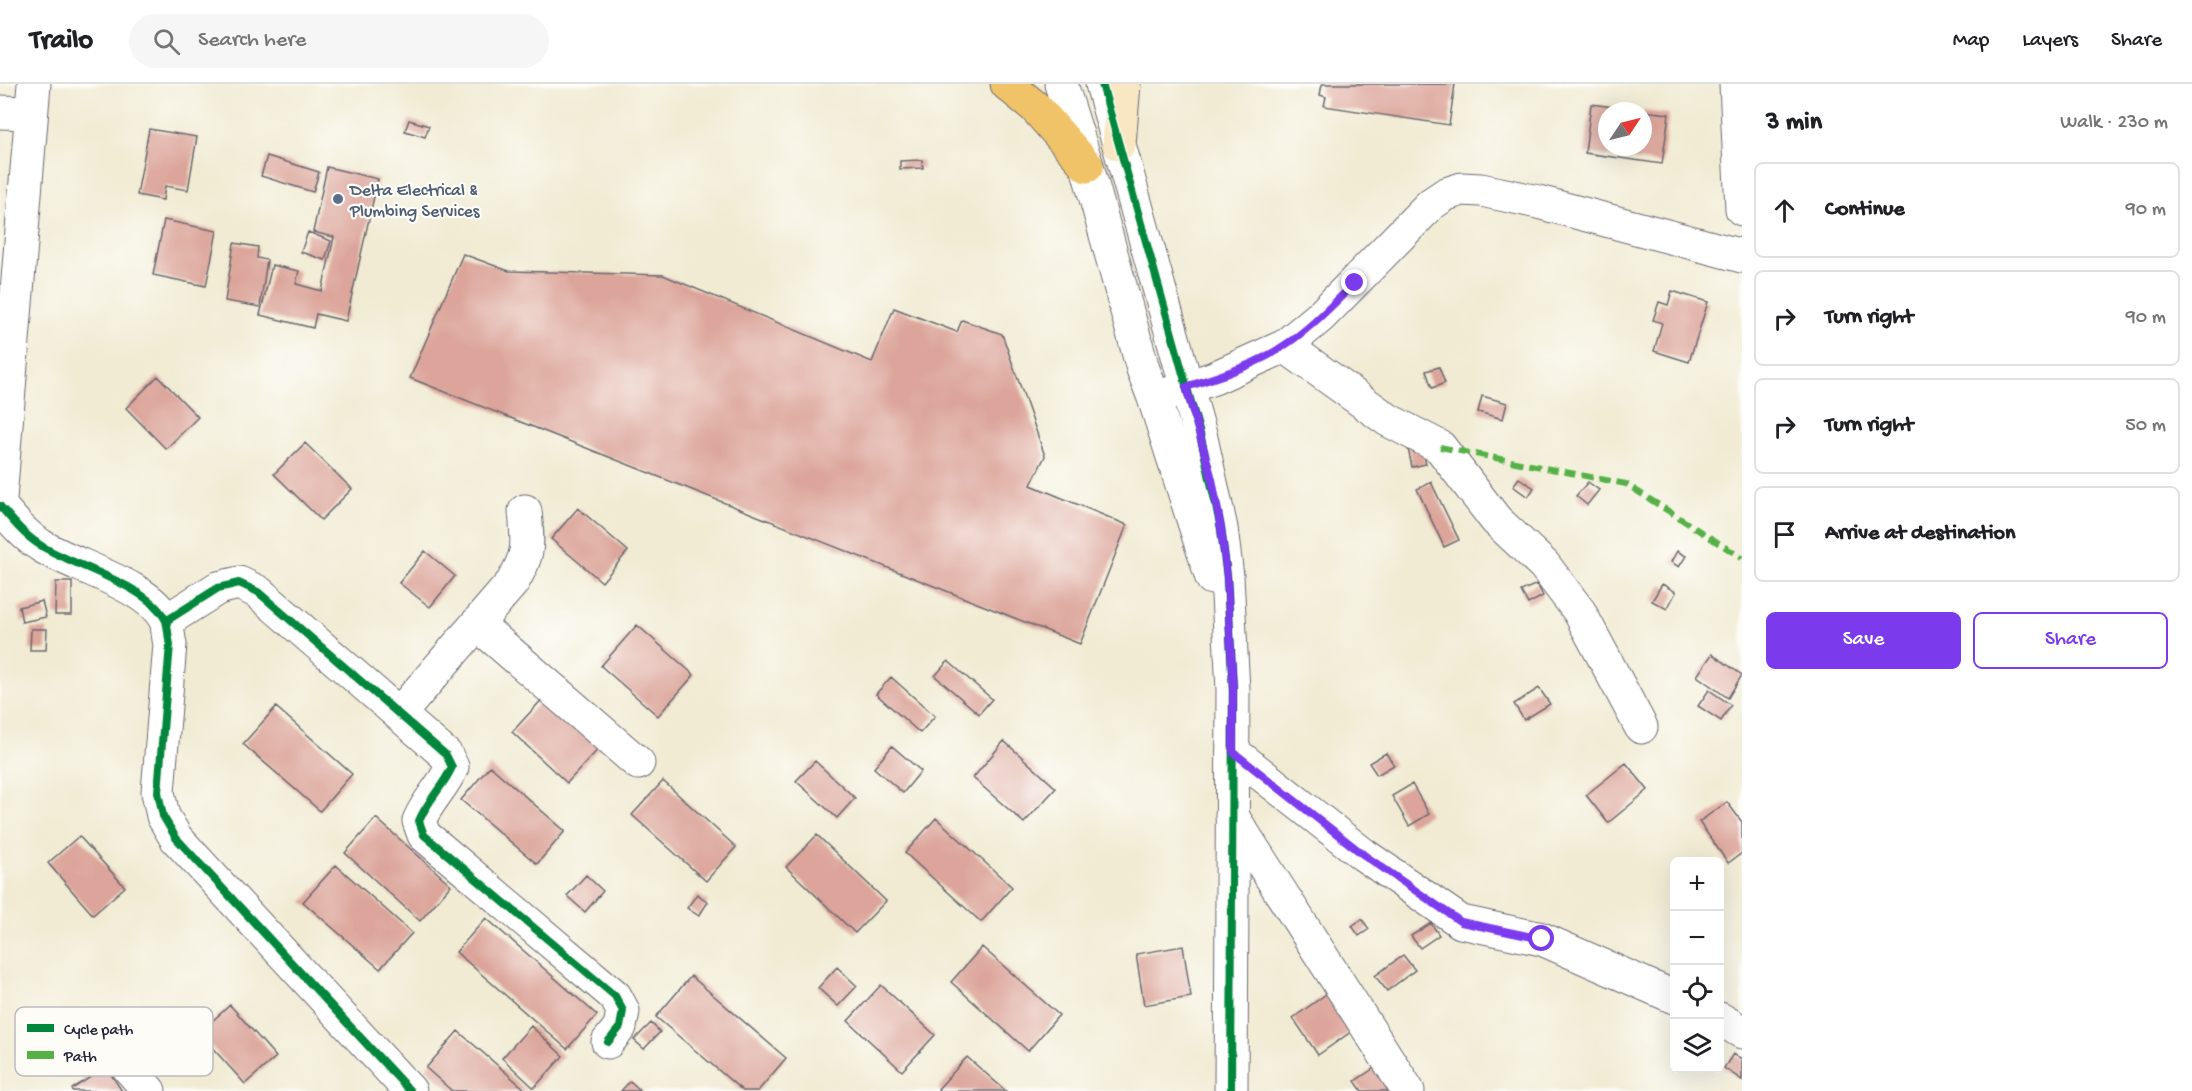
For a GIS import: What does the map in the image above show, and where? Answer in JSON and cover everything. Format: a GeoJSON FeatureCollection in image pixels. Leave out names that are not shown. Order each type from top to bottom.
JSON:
{"type":"FeatureCollection","features":[{"type":"Feature","properties":{"kind":"highway"},"geometry":{"type":"LineString","coordinates":[[1007,84],[1035,107],[1086,166]]}},
{"type":"Feature","properties":{"kind":"main road"},"geometry":{"type":"LineString","coordinates":[[1119,144],[1124,84]]}},
{"type":"Feature","properties":{"kind":"street"},"geometry":{"type":"LineString","coordinates":[[1061,84],[1143,369],[1211,573],[1230,659]]}},
{"type":"Feature","properties":{"kind":"street"},"geometry":{"type":"LineString","coordinates":[[1102,84],[1212,479],[1221,528],[1227,577],[1233,690],[1231,1091]]}},
{"type":"Feature","properties":{"kind":"street"},"geometry":{"type":"LineString","coordinates":[[1736,84],[1742,209]]}},
{"type":"Feature","properties":{"kind":"street"},"geometry":{"type":"LineString","coordinates":[[0,499],[22,103]]}},
{"type":"Feature","properties":{"kind":"street"},"geometry":{"type":"LineString","coordinates":[[1154,398],[1249,364],[1285,346],[1338,300],[1431,204],[1446,194],[1462,189],[1481,190],[1538,202],[1742,256]]}},
{"type":"Feature","properties":{"kind":"street"},"geometry":{"type":"LineString","coordinates":[[1285,346],[1388,420],[1440,447],[1496,520],[1544,566],[1579,611],[1641,727]]}},
{"type":"Feature","properties":{"kind":"street"},"geometry":{"type":"LineString","coordinates":[[0,506],[17,526],[39,545],[68,561],[113,578],[149,601],[165,621],[170,644],[158,792],[163,816],[176,838],[410,1091]]}},
{"type":"Feature","properties":{"kind":"street"},"geometry":{"type":"LineString","coordinates":[[399,714],[512,583],[526,560],[528,538],[525,511]]}},
{"type":"Feature","properties":{"kind":"street"},"geometry":{"type":"LineString","coordinates":[[165,621],[218,588],[239,583],[258,592],[446,755],[452,767],[446,781],[424,809],[419,821],[424,835],[615,996],[623,1011],[620,1027],[608,1042]]}},
{"type":"Feature","properties":{"kind":"street"},"geometry":{"type":"LineString","coordinates":[[477,624],[638,763]]}},
{"type":"Feature","properties":{"kind":"street"},"geometry":{"type":"LineString","coordinates":[[1233,752],[1364,855],[1461,922],[1542,939],[1670,995]]}},
{"type":"Feature","properties":{"kind":"street"},"geometry":{"type":"LineString","coordinates":[[1232,816],[1407,1091]]}},
{"type":"Feature","properties":{"kind":"street"},"geometry":{"type":"LineString","coordinates":[[1724,1022],[1742,1032]]}},
{"type":"Feature","properties":{"kind":"street"},"geometry":{"type":"LineString","coordinates":[[136,1076],[149,1091]]}},
{"type":"Feature","properties":{"kind":"building"},"geometry":{"type":"Polygon","coordinates":[[[1322,84],[1455,84],[1449,125],[1324,106],[1326,97],[1320,95],[1322,84]]]}},
{"type":"Feature","properties":{"kind":"building"},"geometry":{"type":"Polygon","coordinates":[[[1591,104],[1598,105],[1598,155],[1585,153],[1591,104]]]}},
{"type":"Feature","properties":{"kind":"building"},"geometry":{"type":"Polygon","coordinates":[[[1652,112],[1669,114],[1662,164],[1606,156],[1652,156],[1652,112]]]}},
{"type":"Feature","properties":{"kind":"building"},"geometry":{"type":"Polygon","coordinates":[[[409,120],[429,126],[425,137],[405,131],[409,120]]]}},
{"type":"Feature","properties":{"kind":"building"},"geometry":{"type":"Polygon","coordinates":[[[149,129],[197,137],[188,190],[165,186],[163,200],[137,195],[149,129]]]}},
{"type":"Feature","properties":{"kind":"building"},"geometry":{"type":"Polygon","coordinates":[[[267,156],[319,172],[313,192],[261,176],[267,156]]]}},
{"type":"Feature","properties":{"kind":"building"},"geometry":{"type":"Polygon","coordinates":[[[922,160],[923,168],[900,169],[900,161],[922,160]]]}},
{"type":"Feature","properties":{"kind":"building"},"geometry":{"type":"Polygon","coordinates":[[[327,167],[378,179],[346,321],[316,314],[313,328],[260,315],[272,265],[299,271],[296,284],[322,291],[334,237],[313,232],[327,167]]]}},
{"type":"Feature","properties":{"kind":"building"},"geometry":{"type":"Polygon","coordinates":[[[164,220],[217,231],[206,286],[153,275],[164,220]]]}},
{"type":"Feature","properties":{"kind":"building"},"geometry":{"type":"Polygon","coordinates":[[[308,232],[331,241],[325,260],[301,252],[308,232]]]}},
{"type":"Feature","properties":{"kind":"building"},"geometry":{"type":"Polygon","coordinates":[[[234,243],[258,247],[257,258],[267,260],[260,307],[225,301],[234,243]]]}},
{"type":"Feature","properties":{"kind":"building"},"geometry":{"type":"Polygon","coordinates":[[[463,254],[509,271],[663,275],[872,362],[894,308],[957,332],[962,320],[1002,334],[1045,456],[1031,485],[1127,525],[1080,644],[410,378],[463,254]]]}},
{"type":"Feature","properties":{"kind":"building"},"geometry":{"type":"Polygon","coordinates":[[[1672,291],[1708,302],[1689,362],[1654,351],[1662,323],[1653,320],[1659,302],[1668,305],[1672,291]]]}},
{"type":"Feature","properties":{"kind":"building"},"geometry":{"type":"Polygon","coordinates":[[[1439,367],[1445,383],[1432,388],[1426,371],[1439,367]]]}},
{"type":"Feature","properties":{"kind":"building"},"geometry":{"type":"Polygon","coordinates":[[[158,376],[198,417],[166,449],[126,408],[158,376]]]}},
{"type":"Feature","properties":{"kind":"building"},"geometry":{"type":"Polygon","coordinates":[[[1482,396],[1507,403],[1503,419],[1478,412],[1482,396]]]}},
{"type":"Feature","properties":{"kind":"building"},"geometry":{"type":"Polygon","coordinates":[[[1421,441],[1426,464],[1412,467],[1407,444],[1421,441]]]}},
{"type":"Feature","properties":{"kind":"building"},"geometry":{"type":"Polygon","coordinates":[[[305,443],[352,489],[321,520],[274,474],[305,443]]]}},
{"type":"Feature","properties":{"kind":"building"},"geometry":{"type":"Polygon","coordinates":[[[1519,478],[1534,488],[1528,497],[1513,486],[1519,478]]]}},
{"type":"Feature","properties":{"kind":"building"},"geometry":{"type":"Polygon","coordinates":[[[1431,482],[1459,540],[1444,547],[1417,489],[1431,482]]]}},
{"type":"Feature","properties":{"kind":"building"},"geometry":{"type":"Polygon","coordinates":[[[1588,482],[1599,490],[1587,505],[1576,496],[1588,482]]]}},
{"type":"Feature","properties":{"kind":"building"},"geometry":{"type":"Polygon","coordinates":[[[578,508],[628,551],[602,582],[551,539],[578,508]]]}},
{"type":"Feature","properties":{"kind":"building"},"geometry":{"type":"Polygon","coordinates":[[[425,551],[455,576],[430,607],[399,583],[425,551]]]}},
{"type":"Feature","properties":{"kind":"building"},"geometry":{"type":"Polygon","coordinates":[[[1677,551],[1686,556],[1679,567],[1671,562],[1677,551]]]}},
{"type":"Feature","properties":{"kind":"building"},"geometry":{"type":"Polygon","coordinates":[[[56,582],[72,582],[72,615],[55,615],[56,582]]]}},
{"type":"Feature","properties":{"kind":"building"},"geometry":{"type":"Polygon","coordinates":[[[1537,584],[1543,596],[1528,604],[1521,591],[1537,584]]]}},
{"type":"Feature","properties":{"kind":"building"},"geometry":{"type":"Polygon","coordinates":[[[1662,584],[1676,592],[1667,609],[1652,601],[1662,584]]]}},
{"type":"Feature","properties":{"kind":"building"},"geometry":{"type":"Polygon","coordinates":[[[42,601],[46,617],[22,622],[19,607],[42,601]]]}},
{"type":"Feature","properties":{"kind":"building"},"geometry":{"type":"Polygon","coordinates":[[[637,625],[694,675],[658,716],[601,666],[637,625]]]}},
{"type":"Feature","properties":{"kind":"building"},"geometry":{"type":"Polygon","coordinates":[[[31,629],[47,629],[46,650],[30,650],[31,629]]]}},
{"type":"Feature","properties":{"kind":"building"},"geometry":{"type":"Polygon","coordinates":[[[1712,654],[1742,675],[1728,698],[1697,676],[1712,654]]]}},
{"type":"Feature","properties":{"kind":"building"},"geometry":{"type":"Polygon","coordinates":[[[948,661],[992,699],[979,714],[935,676],[948,661]]]}},
{"type":"Feature","properties":{"kind":"building"},"geometry":{"type":"Polygon","coordinates":[[[891,677],[935,716],[920,733],[876,694],[891,677]]]}},
{"type":"Feature","properties":{"kind":"building"},"geometry":{"type":"Polygon","coordinates":[[[1539,688],[1550,704],[1524,720],[1514,704],[1539,688]]]}},
{"type":"Feature","properties":{"kind":"building"},"geometry":{"type":"Polygon","coordinates":[[[1709,690],[1731,705],[1721,721],[1698,706],[1709,690]]]}},
{"type":"Feature","properties":{"kind":"building"},"geometry":{"type":"Polygon","coordinates":[[[548,693],[603,744],[567,783],[512,732],[548,693]]]}},
{"type":"Feature","properties":{"kind":"building"},"geometry":{"type":"Polygon","coordinates":[[[276,707],[352,774],[320,811],[243,744],[276,707]]]}},
{"type":"Feature","properties":{"kind":"building"},"geometry":{"type":"Polygon","coordinates":[[[1004,741],[1056,788],[1024,823],[973,778],[1004,741]]]}},
{"type":"Feature","properties":{"kind":"building"},"geometry":{"type":"Polygon","coordinates":[[[892,746],[921,771],[903,793],[874,768],[892,746]]]}},
{"type":"Feature","properties":{"kind":"building"},"geometry":{"type":"Polygon","coordinates":[[[1386,753],[1394,765],[1377,775],[1369,763],[1386,753]]]}},
{"type":"Feature","properties":{"kind":"building"},"geometry":{"type":"Polygon","coordinates":[[[815,761],[855,798],[837,818],[796,781],[815,761]]]}},
{"type":"Feature","properties":{"kind":"building"},"geometry":{"type":"Polygon","coordinates":[[[1626,763],[1648,790],[1608,823],[1586,795],[1626,763]]]}},
{"type":"Feature","properties":{"kind":"building"},"geometry":{"type":"Polygon","coordinates":[[[490,766],[565,831],[537,864],[461,800],[490,766]]]}},
{"type":"Feature","properties":{"kind":"building"},"geometry":{"type":"Polygon","coordinates":[[[663,781],[736,847],[706,881],[632,815],[663,781]]]}},
{"type":"Feature","properties":{"kind":"building"},"geometry":{"type":"Polygon","coordinates":[[[1412,784],[1429,814],[1409,826],[1392,796],[1412,784]]]}},
{"type":"Feature","properties":{"kind":"building"},"geometry":{"type":"Polygon","coordinates":[[[1727,802],[1742,822],[1742,853],[1728,863],[1699,822],[1727,802]]]}},
{"type":"Feature","properties":{"kind":"building"},"geometry":{"type":"Polygon","coordinates":[[[376,818],[451,885],[420,921],[345,853],[376,818]]]}},
{"type":"Feature","properties":{"kind":"building"},"geometry":{"type":"Polygon","coordinates":[[[936,818],[1012,887],[981,922],[905,853],[936,818]]]}},
{"type":"Feature","properties":{"kind":"building"},"geometry":{"type":"Polygon","coordinates":[[[817,835],[886,901],[855,933],[786,867],[817,835]]]}},
{"type":"Feature","properties":{"kind":"building"},"geometry":{"type":"Polygon","coordinates":[[[79,836],[125,887],[93,915],[48,863],[79,836]]]}},
{"type":"Feature","properties":{"kind":"building"},"geometry":{"type":"Polygon","coordinates":[[[336,865],[412,933],[380,969],[303,902],[336,865]]]}},
{"type":"Feature","properties":{"kind":"building"},"geometry":{"type":"Polygon","coordinates":[[[586,875],[603,891],[585,912],[567,896],[586,875]]]}},
{"type":"Feature","properties":{"kind":"building"},"geometry":{"type":"Polygon","coordinates":[[[697,894],[708,902],[699,916],[687,908],[697,894]]]}},
{"type":"Feature","properties":{"kind":"building"},"geometry":{"type":"Polygon","coordinates":[[[486,918],[597,1015],[567,1049],[456,952],[486,918]]]}},
{"type":"Feature","properties":{"kind":"building"},"geometry":{"type":"Polygon","coordinates":[[[1362,919],[1369,929],[1359,936],[1352,926],[1362,919]]]}},
{"type":"Feature","properties":{"kind":"building"},"geometry":{"type":"Polygon","coordinates":[[[1431,923],[1439,935],[1420,948],[1411,936],[1431,923]]]}},
{"type":"Feature","properties":{"kind":"building"},"geometry":{"type":"Polygon","coordinates":[[[1183,946],[1191,997],[1144,1005],[1136,954],[1183,946]]]}},
{"type":"Feature","properties":{"kind":"building"},"geometry":{"type":"Polygon","coordinates":[[[982,947],[1059,1015],[1028,1051],[951,982],[982,947]]]}},
{"type":"Feature","properties":{"kind":"building"},"geometry":{"type":"Polygon","coordinates":[[[1403,955],[1415,970],[1387,991],[1375,976],[1403,955]]]}},
{"type":"Feature","properties":{"kind":"building"},"geometry":{"type":"Polygon","coordinates":[[[837,967],[857,986],[838,1006],[818,988],[837,967]]]}},
{"type":"Feature","properties":{"kind":"building"},"geometry":{"type":"Polygon","coordinates":[[[691,976],[786,1058],[758,1091],[743,1091],[656,1017],[691,976]]]}},
{"type":"Feature","properties":{"kind":"building"},"geometry":{"type":"Polygon","coordinates":[[[881,985],[935,1035],[902,1071],[848,1021],[881,985]]]}},
{"type":"Feature","properties":{"kind":"building"},"geometry":{"type":"Polygon","coordinates":[[[1329,992],[1355,1029],[1318,1055],[1293,1018],[1329,992]]]}},
{"type":"Feature","properties":{"kind":"building"},"geometry":{"type":"Polygon","coordinates":[[[230,1005],[276,1057],[245,1084],[213,1049],[213,1020],[230,1005]]]}},
{"type":"Feature","properties":{"kind":"building"},"geometry":{"type":"Polygon","coordinates":[[[651,1023],[660,1032],[644,1049],[634,1040],[651,1023]]]}},
{"type":"Feature","properties":{"kind":"building"},"geometry":{"type":"Polygon","coordinates":[[[531,1026],[563,1056],[534,1088],[502,1058],[531,1026]]]}},
{"type":"Feature","properties":{"kind":"building"},"geometry":{"type":"Polygon","coordinates":[[[458,1031],[527,1091],[452,1091],[426,1068],[458,1031]]]}},
{"type":"Feature","properties":{"kind":"building"},"geometry":{"type":"Polygon","coordinates":[[[1733,1054],[1742,1059],[1742,1080],[1724,1068],[1733,1054]]]}},
{"type":"Feature","properties":{"kind":"building"},"geometry":{"type":"Polygon","coordinates":[[[967,1057],[1006,1091],[940,1091],[938,1089],[967,1057]]]}},
{"type":"Feature","properties":{"kind":"building"},"geometry":{"type":"Polygon","coordinates":[[[1382,1063],[1401,1091],[1362,1091],[1355,1081],[1382,1063]]]}},
{"type":"Feature","properties":{"kind":"building"},"geometry":{"type":"Polygon","coordinates":[[[92,1076],[112,1076],[122,1091],[73,1091],[72,1089],[92,1076]]]}},
{"type":"Feature","properties":{"kind":"building"},"geometry":{"type":"Polygon","coordinates":[[[630,1081],[641,1091],[621,1091],[630,1081]]]}},
{"type":"Feature","properties":{"kind":"marked path"},"geometry":{"type":"LineString","coordinates":[[1440,447],[1626,484],[1742,558]]}},
{"type":"Feature","properties":{"kind":"cycle path"},"geometry":{"type":"LineString","coordinates":[[1102,84],[1201,438],[1221,528],[1227,577],[1233,690],[1231,1091]]}},
{"type":"Feature","properties":{"kind":"cycle path"},"geometry":{"type":"LineString","coordinates":[[0,506],[23,532],[40,545],[128,587],[157,608],[166,621],[170,644],[158,792],[163,816],[176,838],[410,1091]]}},
{"type":"Feature","properties":{"kind":"cycle path"},"geometry":{"type":"LineString","coordinates":[[166,621],[218,588],[239,583],[258,592],[446,755],[452,767],[419,821],[424,835],[615,996],[623,1011],[620,1027],[608,1042]]}},
{"type":"Feature","properties":{"kind":"place","name":"Delta Electrical & Plumbing Services"},"geometry":{"type":"Point","coordinates":[338,199]}},
{"type":"Feature","properties":{"kind":"route"},"geometry":{"type":"LineString","coordinates":[[1355,283],[1285,346],[1249,364],[1186,387],[1212,479],[1221,528],[1227,577],[1233,690],[1233,752],[1364,855],[1461,922],[1542,939]]}}]}
